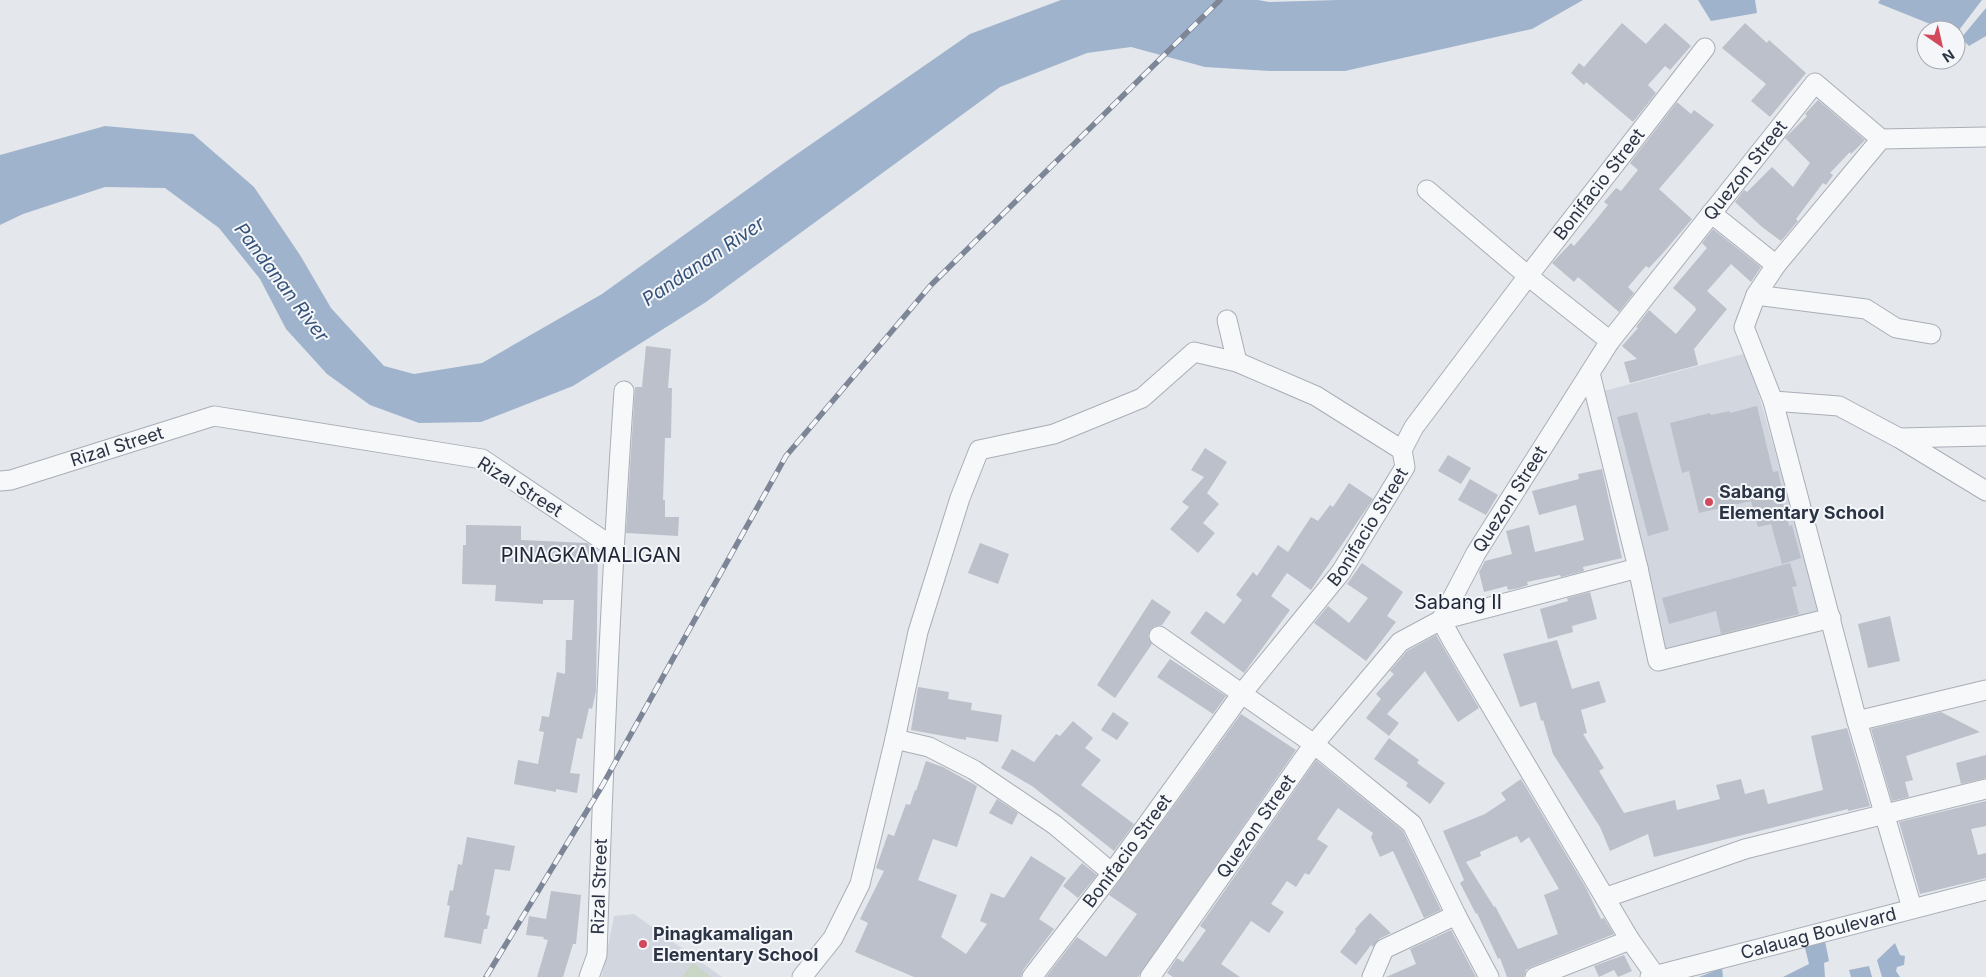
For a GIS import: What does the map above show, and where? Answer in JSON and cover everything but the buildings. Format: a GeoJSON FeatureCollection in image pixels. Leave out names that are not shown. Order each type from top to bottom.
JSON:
{"type":"FeatureCollection","features":[{"type":"Feature","properties":{"kind":"street","name":"Bonifacio Street"},"geometry":{"type":"LineString","coordinates":[[1032,977],[1112,873],[1243,692],[1341,572],[1405,467],[1402,450],[1414,427],[1528,276],[1705,48]]}},
{"type":"Feature","properties":{"kind":"street","name":"Quezon Street"},"geometry":{"type":"LineString","coordinates":[[1150,977],[1314,744],[1400,642],[1441,620],[1476,553],[1610,341],[1816,83],[1881,139]]}},
{"type":"Feature","properties":{"kind":"street"},"geometry":{"type":"LineString","coordinates":[[1912,908],[1856,721],[1831,618],[1773,401],[1744,327],[1756,295],[1776,265],[1881,139],[1986,137]]}},
{"type":"Feature","properties":{"kind":"street"},"geometry":{"type":"LineString","coordinates":[[1428,190],[1528,276],[1610,341]]}},
{"type":"Feature","properties":{"kind":"street"},"geometry":{"type":"LineString","coordinates":[[1711,214],[1776,265]]}},
{"type":"Feature","properties":{"kind":"street"},"geometry":{"type":"LineString","coordinates":[[1756,295],[1866,308],[1896,328],[1930,334]]}},
{"type":"Feature","properties":{"kind":"street"},"geometry":{"type":"LineString","coordinates":[[1227,320],[1237,362]]}},
{"type":"Feature","properties":{"kind":"street"},"geometry":{"type":"LineString","coordinates":[[802,977],[833,938],[860,884],[895,739],[918,632],[960,498],[979,450],[1054,434],[1142,398],[1194,352],[1237,362],[1316,396],[1402,450]]}},
{"type":"Feature","properties":{"kind":"street"},"geometry":{"type":"LineString","coordinates":[[1590,373],[1638,568],[1658,662],[1831,618]]}},
{"type":"Feature","properties":{"kind":"street"},"geometry":{"type":"LineString","coordinates":[[613,547],[624,391]]}},
{"type":"Feature","properties":{"kind":"street"},"geometry":{"type":"LineString","coordinates":[[1773,401],[1839,406],[1899,438],[1986,491]]}},
{"type":"Feature","properties":{"kind":"street","name":"Rizal Street"},"geometry":{"type":"LineString","coordinates":[[0,480],[11,480],[214,416],[482,459],[613,547],[602,786],[597,955],[589,977]]}},
{"type":"Feature","properties":{"kind":"street"},"geometry":{"type":"LineString","coordinates":[[1899,438],[1986,436]]}},
{"type":"Feature","properties":{"kind":"street"},"geometry":{"type":"LineString","coordinates":[[1638,568],[1441,620],[1652,976]]}},
{"type":"Feature","properties":{"kind":"street"},"geometry":{"type":"LineString","coordinates":[[1159,636],[1243,692],[1314,744],[1412,824],[1456,915],[1489,977]]}},
{"type":"Feature","properties":{"kind":"street"},"geometry":{"type":"LineString","coordinates":[[1856,721],[1986,690]]}},
{"type":"Feature","properties":{"kind":"street"},"geometry":{"type":"LineString","coordinates":[[895,739],[929,747],[974,770],[1055,825],[1112,873]]}},
{"type":"Feature","properties":{"kind":"street"},"geometry":{"type":"LineString","coordinates":[[1606,898],[1745,849],[1986,789]]}},
{"type":"Feature","properties":{"kind":"street","name":"Calauag Boulevard"},"geometry":{"type":"LineString","coordinates":[[1652,976],[1986,890]]}},
{"type":"Feature","properties":{"kind":"street"},"geometry":{"type":"LineString","coordinates":[[1372,977],[1384,949],[1456,915]]}},
{"type":"Feature","properties":{"kind":"street"},"geometry":{"type":"LineString","coordinates":[[1535,977],[1630,940]]}},
{"type":"Feature","properties":{"kind":"shaded area","name":"Sabang Elementary School"},"geometry":{"type":"Polygon","coordinates":[[[1747,353],[1821,613],[1663,655],[1604,391],[1747,353]]]}},
{"type":"Feature","properties":{"kind":"shaded area","name":"Pinagkamaligan Elementary School"},"geometry":{"type":"Polygon","coordinates":[[[634,914],[722,977],[602,977],[614,916],[634,914]]]}},
{"type":"Feature","properties":{"kind":"green space"},"geometry":{"type":"Polygon","coordinates":[[[693,963],[711,977],[682,977],[693,963]]]}},
{"type":"Feature","properties":{"kind":"water","name":"Pandanan River"},"geometry":{"type":"Polygon","coordinates":[[[1061,0],[1258,0],[1269,2],[1337,0],[1583,0],[1532,29],[1345,71],[1270,71],[1205,67],[1131,47],[1087,53],[1000,87],[706,302],[573,386],[481,422],[419,423],[370,405],[327,374],[286,329],[260,279],[219,228],[165,188],[105,187],[23,214],[0,225],[0,155],[105,126],[193,134],[254,187],[300,255],[331,308],[384,366],[414,374],[482,363],[602,294],[784,163],[970,34],[1061,0]]]}},
{"type":"Feature","properties":{"kind":"water"},"geometry":{"type":"Polygon","coordinates":[[[1698,0],[1755,0],[1757,13],[1711,21],[1698,0]]]}},
{"type":"Feature","properties":{"kind":"water"},"geometry":{"type":"Polygon","coordinates":[[[1880,0],[1982,0],[1966,21],[1920,20],[1878,3],[1880,0]]]}},
{"type":"Feature","properties":{"kind":"water"},"geometry":{"type":"Polygon","coordinates":[[[1986,8],[1986,36],[1969,46],[1966,43],[1966,32],[1986,8]]]}},
{"type":"Feature","properties":{"kind":"water"},"geometry":{"type":"Polygon","coordinates":[[[1803,940],[1815,944],[1825,941],[1829,961],[1824,963],[1825,977],[1783,977],[1809,964],[1803,940]]]}},
{"type":"Feature","properties":{"kind":"water"},"geometry":{"type":"Polygon","coordinates":[[[1895,943],[1900,955],[1905,956],[1904,965],[1897,967],[1896,971],[1900,977],[1882,977],[1877,960],[1895,943]]]}},
{"type":"Feature","properties":{"kind":"water"},"geometry":{"type":"Polygon","coordinates":[[[1869,966],[1872,977],[1851,977],[1849,970],[1869,966]]]}},
{"type":"Feature","properties":{"kind":"water"},"geometry":{"type":"Polygon","coordinates":[[[1722,968],[1723,977],[1699,977],[1722,968]]]}},
{"type":"Feature","properties":{"kind":"railway"},"geometry":{"type":"LineString","coordinates":[[486,977],[602,786],[786,456],[931,285],[1220,0]]}},
{"type":"Feature","properties":{"kind":"place","name":"Sabang Elementary School"},"geometry":{"type":"Point","coordinates":[1709,502]}},
{"type":"Feature","properties":{"kind":"place","name":"Pinagkamaligan Elementary School"},"geometry":{"type":"Point","coordinates":[643,944]}},
{"type":"Feature","properties":{"kind":"district","name":"PINAGKAMALIGAN"},"geometry":{"type":"Point","coordinates":[591,555]}},
{"type":"Feature","properties":{"kind":"district","name":"Sabang Ⅱ"},"geometry":{"type":"Point","coordinates":[1458,602]}}]}
